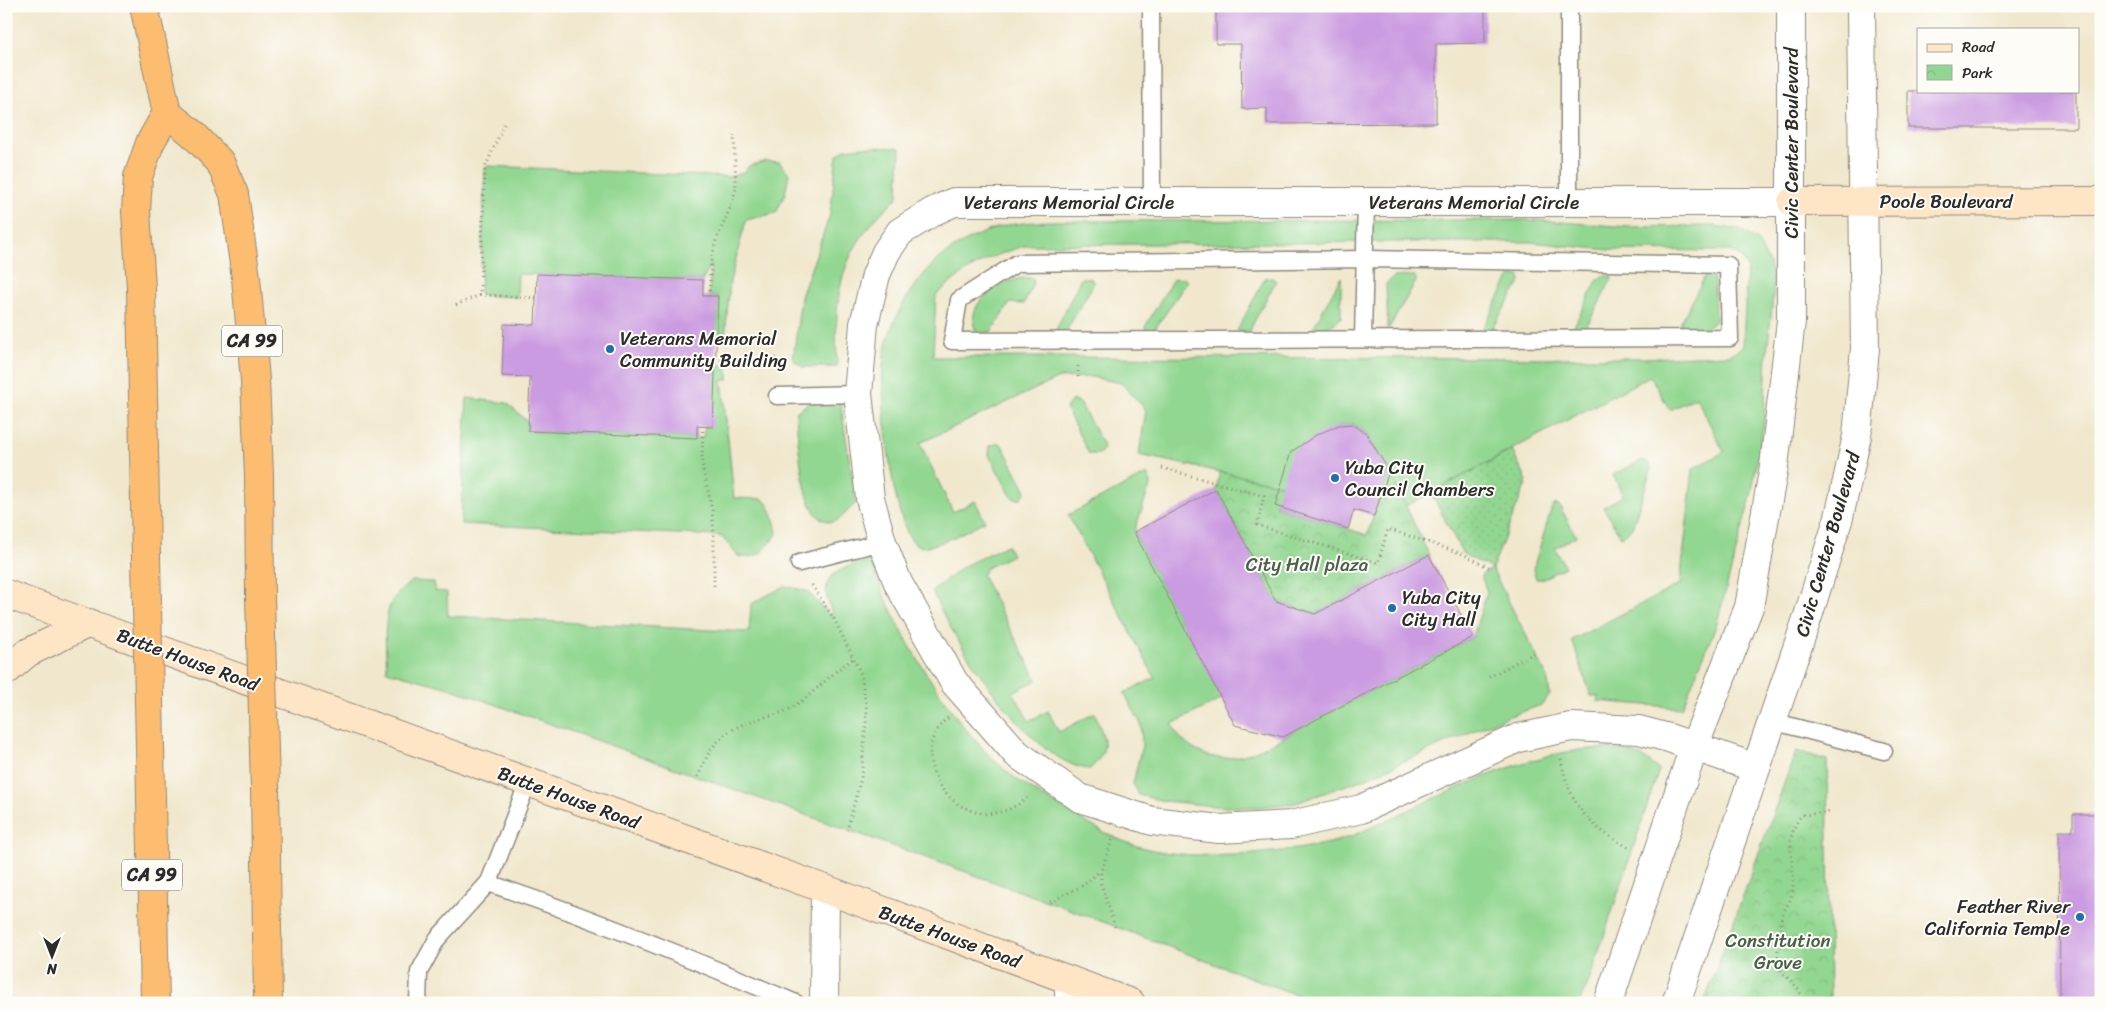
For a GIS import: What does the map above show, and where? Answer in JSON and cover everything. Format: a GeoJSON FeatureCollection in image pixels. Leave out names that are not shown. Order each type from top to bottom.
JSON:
{"type":"FeatureCollection","features":[{"type":"Feature","properties":{"kind":"highway"},"geometry":{"type":"LineString","coordinates":[[144,6],[167,113]]}},
{"type":"Feature","properties":{"kind":"highway","name":"CA 99"},"geometry":{"type":"LineString","coordinates":[[155,1003],[141,287],[136,212],[138,177],[150,143],[167,113],[193,134],[220,162],[234,194],[246,278],[255,380],[259,475],[268,1003]]}},
{"type":"Feature","properties":{"kind":"main road","name":"Poole Boulevard"},"geometry":{"type":"LineString","coordinates":[[1792,202],[2101,201]]}},
{"type":"Feature","properties":{"kind":"main road","name":"Butte House Road"},"geometry":{"type":"LineString","coordinates":[[6,594],[825,889],[1069,992],[1131,1003]]}},
{"type":"Feature","properties":{"kind":"main road"},"geometry":{"type":"LineString","coordinates":[[6,671],[27,653],[89,624]]}},
{"type":"Feature","properties":{"kind":"street","name":"Civic Center Boulevard"},"geometry":{"type":"LineString","coordinates":[[1608,1003],[1694,747],[1748,607],[1772,476],[1791,320],[1791,6]]}},
{"type":"Feature","properties":{"kind":"street","name":"Civic Center Boulevard"},"geometry":{"type":"LineString","coordinates":[[1676,1003],[1839,517],[1857,436],[1865,349],[1861,6]]}},
{"type":"Feature","properties":{"kind":"street","name":"Veterans Memorial Circle"},"geometry":{"type":"LineString","coordinates":[[1756,768],[1639,730],[1571,727],[1518,738],[1361,808],[1291,825],[1219,829],[1152,821],[1080,798],[1017,754],[954,682],[898,583],[882,542],[870,498],[858,394],[864,324],[876,275],[886,252],[900,232],[934,211],[954,202],[1792,202]]}},
{"type":"Feature","properties":{"kind":"street"},"geometry":{"type":"LineString","coordinates":[[824,1003],[825,889]]}},
{"type":"Feature","properties":{"kind":"lane"},"geometry":{"type":"LineString","coordinates":[[1151,6],[1152,202]]}},
{"type":"Feature","properties":{"kind":"lane"},"geometry":{"type":"LineString","coordinates":[[1568,6],[1570,202]]}},
{"type":"Feature","properties":{"kind":"lane"},"geometry":{"type":"LineString","coordinates":[[1363,339],[1366,202]]}},
{"type":"Feature","properties":{"kind":"lane"},"geometry":{"type":"LineString","coordinates":[[1366,259],[1728,264],[1730,338],[952,341],[958,300],[1017,263],[1366,259]]}},
{"type":"Feature","properties":{"kind":"lane"},"geometry":{"type":"LineString","coordinates":[[777,396],[858,394]]}},
{"type":"Feature","properties":{"kind":"lane"},"geometry":{"type":"LineString","coordinates":[[799,563],[882,542]]}},
{"type":"Feature","properties":{"kind":"lane"},"geometry":{"type":"LineString","coordinates":[[1772,721],[1884,751]]}},
{"type":"Feature","properties":{"kind":"lane"},"geometry":{"type":"LineString","coordinates":[[418,1003],[419,972],[437,939],[488,882],[528,782]]}},
{"type":"Feature","properties":{"kind":"lane"},"geometry":{"type":"LineString","coordinates":[[488,882],[674,951],[796,1003]]}},
{"type":"Feature","properties":{"kind":"path"},"geometry":{"type":"LineString","coordinates":[[480,295],[485,168],[504,124]]}},
{"type":"Feature","properties":{"kind":"path"},"geometry":{"type":"LineString","coordinates":[[709,296],[711,261],[716,241],[736,189],[734,135]]}},
{"type":"Feature","properties":{"kind":"path"},"geometry":{"type":"LineString","coordinates":[[456,305],[480,295],[537,298]]}},
{"type":"Feature","properties":{"kind":"path"},"geometry":{"type":"LineString","coordinates":[[715,360],[779,359]]}},
{"type":"Feature","properties":{"kind":"path"},"geometry":{"type":"LineString","coordinates":[[703,426],[702,464],[712,510],[714,586]]}},
{"type":"Feature","properties":{"kind":"path"},"geometry":{"type":"LineString","coordinates":[[1162,468],[1264,496],[1257,525],[1368,560],[1378,563],[1388,529],[1463,554],[1492,569]]}},
{"type":"Feature","properties":{"kind":"path"},"geometry":{"type":"LineString","coordinates":[[799,563],[834,619],[861,674],[867,711],[861,778],[847,830]]}},
{"type":"Feature","properties":{"kind":"path"},"geometry":{"type":"LineString","coordinates":[[1489,677],[1534,652]]}},
{"type":"Feature","properties":{"kind":"path"},"geometry":{"type":"LineString","coordinates":[[698,777],[712,746],[725,736],[753,720],[788,710],[806,698],[835,671],[854,658]]}},
{"type":"Feature","properties":{"kind":"path"},"geometry":{"type":"LineString","coordinates":[[954,713],[940,726],[930,752],[932,770],[949,795],[959,805],[982,814],[1007,811],[1029,796]]}},
{"type":"Feature","properties":{"kind":"path"},"geometry":{"type":"LineString","coordinates":[[1560,753],[1570,793],[1580,811],[1597,828],[1632,849]]}},
{"type":"Feature","properties":{"kind":"path"},"geometry":{"type":"LineString","coordinates":[[1781,929],[1783,910],[1793,891],[1790,843],[1794,825],[1802,815],[1831,812]]}},
{"type":"Feature","properties":{"kind":"path"},"geometry":{"type":"LineString","coordinates":[[1113,837],[1100,871],[1102,889],[1115,927]]}},
{"type":"Feature","properties":{"kind":"path"},"geometry":{"type":"LineString","coordinates":[[1050,902],[1084,885],[1100,871]]}},
{"type":"Feature","properties":{"kind":"path"},"geometry":{"type":"LineString","coordinates":[[1778,950],[1781,969],[1798,989],[1801,1003]]}},
{"type":"Feature","properties":{"kind":"green space"},"geometry":{"type":"Polygon","coordinates":[[[863,147],[900,148],[898,197],[878,216],[863,235],[844,273],[839,294],[837,316],[837,367],[803,367],[793,360],[801,297],[830,215],[837,155],[845,149],[863,147]]]}},
{"type":"Feature","properties":{"kind":"green space"},"geometry":{"type":"Polygon","coordinates":[[[766,161],[780,162],[789,174],[785,194],[776,213],[746,220],[730,281],[725,338],[716,337],[718,296],[709,296],[711,263],[703,280],[518,274],[517,297],[480,295],[485,168],[488,166],[729,177],[742,173],[749,166],[766,161]]]}},
{"type":"Feature","properties":{"kind":"green space"},"geometry":{"type":"Polygon","coordinates":[[[1533,220],[1629,227],[1714,226],[1741,230],[1757,241],[1769,263],[1774,289],[1767,352],[1764,422],[1751,496],[1716,626],[1682,708],[1597,701],[1599,696],[1591,696],[1572,640],[1680,584],[1693,469],[1724,452],[1696,397],[1670,410],[1650,376],[1406,506],[1367,433],[1353,424],[1339,425],[1282,485],[1139,455],[1146,410],[1121,383],[1091,377],[1059,378],[920,443],[953,512],[975,501],[985,521],[942,542],[925,547],[919,546],[909,536],[901,516],[894,489],[885,426],[883,396],[884,356],[894,322],[905,301],[919,281],[942,256],[952,249],[963,242],[997,228],[1013,224],[1049,221],[1533,220]],[[1530,242],[1028,245],[979,264],[958,277],[936,295],[933,357],[1641,358],[1729,355],[1743,347],[1747,268],[1741,257],[1730,251],[1609,250],[1530,242]]]}},
{"type":"Feature","properties":{"kind":"green space"},"geometry":{"type":"Polygon","coordinates":[[[1711,275],[1714,279],[1715,321],[1704,330],[1678,328],[1705,276],[1711,275]]]}},
{"type":"Feature","properties":{"kind":"green space"},"geometry":{"type":"Polygon","coordinates":[[[1415,276],[1416,281],[1388,330],[1386,284],[1394,277],[1415,276]]]}},
{"type":"Feature","properties":{"kind":"green space"},"geometry":{"type":"Polygon","coordinates":[[[1510,276],[1520,276],[1521,281],[1491,330],[1483,328],[1510,276]]]}},
{"type":"Feature","properties":{"kind":"green space"},"geometry":{"type":"Polygon","coordinates":[[[1602,276],[1611,276],[1612,279],[1584,331],[1572,330],[1597,281],[1602,276]]]}},
{"type":"Feature","properties":{"kind":"green space"},"geometry":{"type":"Polygon","coordinates":[[[1341,277],[1341,317],[1337,322],[1319,331],[1312,330],[1341,277]]]}},
{"type":"Feature","properties":{"kind":"green space"},"geometry":{"type":"Polygon","coordinates":[[[1024,278],[1033,278],[1034,281],[1024,304],[1010,303],[991,332],[979,333],[975,330],[973,319],[980,301],[995,288],[1024,278]]]}},
{"type":"Feature","properties":{"kind":"green space"},"geometry":{"type":"Polygon","coordinates":[[[1081,278],[1090,278],[1094,283],[1065,333],[1055,332],[1081,278]]]}},
{"type":"Feature","properties":{"kind":"green space"},"geometry":{"type":"Polygon","coordinates":[[[1185,278],[1187,282],[1152,333],[1147,332],[1145,327],[1173,279],[1185,278]]]}},
{"type":"Feature","properties":{"kind":"green space"},"geometry":{"type":"Polygon","coordinates":[[[1265,278],[1273,278],[1276,281],[1249,331],[1237,331],[1265,278]]]}},
{"type":"Feature","properties":{"kind":"green space"},"geometry":{"type":"Polygon","coordinates":[[[715,365],[728,365],[728,380],[722,380],[734,498],[763,499],[771,511],[775,524],[777,534],[757,555],[751,557],[738,556],[721,536],[461,524],[467,398],[507,403],[528,422],[528,431],[703,438],[715,365]]]}},
{"type":"Feature","properties":{"kind":"green space"},"geometry":{"type":"Polygon","coordinates":[[[813,400],[840,400],[856,503],[839,520],[831,522],[820,518],[812,507],[801,466],[796,412],[813,400]]]}},
{"type":"Feature","properties":{"kind":"green space"},"geometry":{"type":"Polygon","coordinates":[[[1072,400],[1080,403],[1102,443],[1103,450],[1099,454],[1089,454],[1066,408],[1072,400]]]}},
{"type":"Feature","properties":{"kind":"green space"},"geometry":{"type":"Polygon","coordinates":[[[999,443],[1002,445],[1026,492],[1020,499],[1013,498],[1010,494],[989,455],[990,446],[999,443]]]}},
{"type":"Feature","properties":{"kind":"green space"},"geometry":{"type":"Polygon","coordinates":[[[1512,450],[1527,481],[1492,569],[1463,554],[1431,493],[1512,450]]]}},
{"type":"Feature","properties":{"kind":"green space"},"geometry":{"type":"Polygon","coordinates":[[[1643,460],[1650,464],[1651,470],[1632,528],[1621,537],[1603,507],[1623,496],[1613,475],[1643,460]]]}},
{"type":"Feature","properties":{"kind":"green space","name":"City Hall plaza"},"geometry":{"type":"Polygon","coordinates":[[[1389,471],[1429,555],[1315,614],[1276,601],[1216,489],[1220,472],[1282,485],[1275,506],[1367,535],[1389,471]]]}},
{"type":"Feature","properties":{"kind":"green space"},"geometry":{"type":"Polygon","coordinates":[[[1147,474],[1151,483],[1134,532],[1222,699],[1172,724],[1181,738],[1194,749],[1210,756],[1227,758],[1261,749],[1473,637],[1487,592],[1481,575],[1492,569],[1547,676],[1550,695],[1541,705],[1496,721],[1364,779],[1296,803],[1259,807],[1224,807],[1164,801],[1138,795],[1133,784],[1142,745],[1141,724],[1124,693],[1155,678],[1068,515],[1147,474]]]}},
{"type":"Feature","properties":{"kind":"green space"},"geometry":{"type":"Polygon","coordinates":[[[1556,504],[1559,505],[1576,536],[1555,548],[1565,567],[1542,579],[1536,579],[1533,569],[1552,507],[1556,504]]]}},
{"type":"Feature","properties":{"kind":"green space"},"geometry":{"type":"Polygon","coordinates":[[[1007,545],[1012,555],[988,567],[982,575],[1037,680],[1013,692],[1029,721],[1048,711],[1059,732],[1095,713],[1103,736],[1104,748],[1102,755],[1090,769],[1067,762],[1044,747],[1020,724],[976,668],[942,613],[932,591],[964,566],[1007,545]]]}},
{"type":"Feature","properties":{"kind":"green space"},"geometry":{"type":"Polygon","coordinates":[[[870,560],[893,614],[926,673],[965,729],[986,752],[1023,784],[1093,826],[1123,841],[1156,851],[1180,854],[1233,855],[1311,847],[1345,839],[1474,781],[1511,767],[1549,756],[1584,749],[1617,750],[1644,758],[1659,770],[1589,981],[1579,1003],[1318,1003],[1050,902],[452,689],[387,671],[385,631],[387,615],[390,604],[411,581],[434,582],[435,591],[447,592],[448,616],[749,632],[751,604],[785,586],[807,591],[833,618],[827,598],[826,589],[828,582],[839,571],[870,560]]]}},
{"type":"Feature","properties":{"kind":"green space","name":"Constitution Grove"},"geometry":{"type":"Polygon","coordinates":[[[1796,751],[1827,760],[1830,1003],[1704,1003],[1796,751]]]}},
{"type":"Feature","properties":{"kind":"building"},"geometry":{"type":"Polygon","coordinates":[[[1216,6],[1485,6],[1485,43],[1436,44],[1436,123],[1267,124],[1267,108],[1242,109],[1241,44],[1216,44],[1216,6]]]}},
{"type":"Feature","properties":{"kind":"building"},"geometry":{"type":"Polygon","coordinates":[[[1908,91],[2076,92],[2076,128],[1908,128],[1908,91]]]}},
{"type":"Feature","properties":{"kind":"building","name":"Veterans Memorial Community Building"},"geometry":{"type":"Polygon","coordinates":[[[537,274],[703,280],[703,296],[718,296],[713,427],[697,426],[697,438],[528,431],[530,377],[502,376],[504,324],[535,325],[537,274]]]}},
{"type":"Feature","properties":{"kind":"building","name":"Yuba City Council Chambers"},"geometry":{"type":"Polygon","coordinates":[[[1352,424],[1366,433],[1389,471],[1374,516],[1354,510],[1348,529],[1275,506],[1291,452],[1316,435],[1339,425],[1352,424]]]}},
{"type":"Feature","properties":{"kind":"building","name":"Yuba City City Hall"},"geometry":{"type":"Polygon","coordinates":[[[1216,489],[1276,601],[1315,614],[1429,555],[1473,637],[1283,737],[1235,725],[1134,532],[1216,489]]]}},
{"type":"Feature","properties":{"kind":"building","name":"Feather River California Temple"},"geometry":{"type":"Polygon","coordinates":[[[2073,814],[2101,814],[2101,1003],[2060,1003],[2059,831],[2073,831],[2073,814]]]}},
{"type":"Feature","properties":{"kind":"place","name":"Veterans Memorial Community Building"},"geometry":{"type":"Point","coordinates":[610,349]}},
{"type":"Feature","properties":{"kind":"place","name":"Yuba City Council Chambers"},"geometry":{"type":"Point","coordinates":[1335,478]}},
{"type":"Feature","properties":{"kind":"place","name":"Yuba City City Hall"},"geometry":{"type":"Point","coordinates":[1392,608]}},
{"type":"Feature","properties":{"kind":"place","name":"Feather River California Temple"},"geometry":{"type":"Point","coordinates":[2080,917]}}]}
